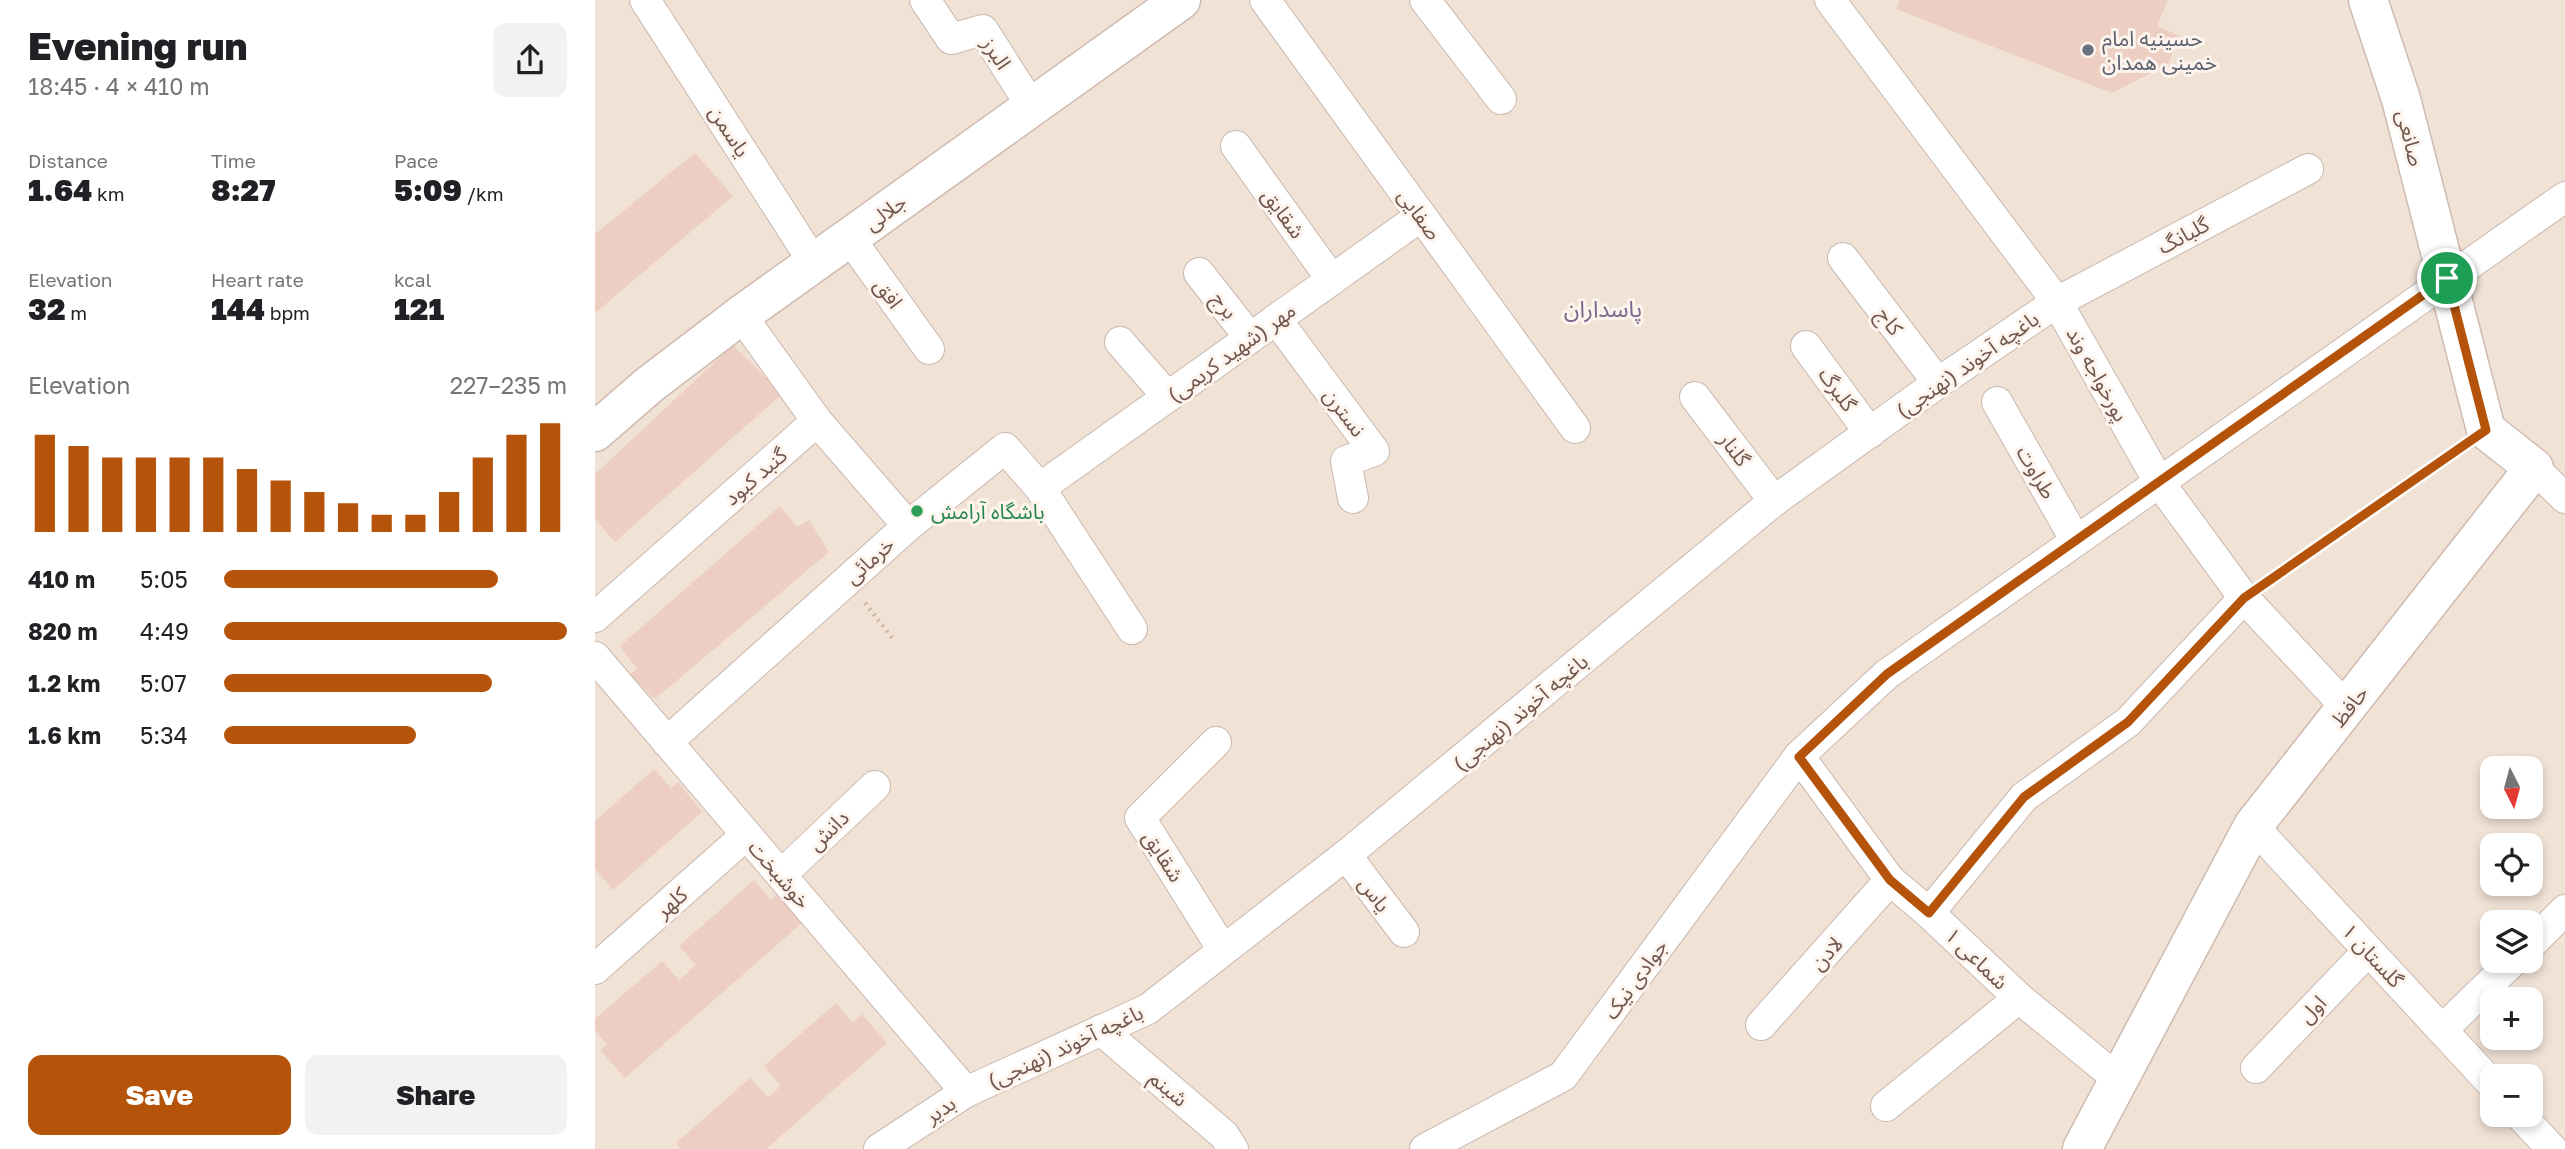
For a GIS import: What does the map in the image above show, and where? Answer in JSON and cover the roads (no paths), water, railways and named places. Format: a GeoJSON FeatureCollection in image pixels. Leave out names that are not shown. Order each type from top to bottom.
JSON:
{"type":"FeatureCollection","features":[{"type":"Feature","properties":{"kind":"street","name":"یاسمن"},"geometry":{"type":"LineString","coordinates":[[645,0],[814,263]]}},
{"type":"Feature","properties":{"kind":"street","name":"البرز"},"geometry":{"type":"LineString","coordinates":[[925,0],[951,39],[983,30],[1032,107]]}},
{"type":"Feature","properties":{"kind":"street","name":"جلالی"},"geometry":{"type":"LineString","coordinates":[[595,432],[649,385],[741,315],[1181,0]]}},
{"type":"Feature","properties":{"kind":"street","name":"صفایی"},"geometry":{"type":"LineString","coordinates":[[1265,0],[1575,428]]}},
{"type":"Feature","properties":{"kind":"street"},"geometry":{"type":"LineString","coordinates":[[1425,0],[1501,99]]}},
{"type":"Feature","properties":{"kind":"street","name":"پورخواجه وند"},"geometry":{"type":"LineString","coordinates":[[1830,0],[2057,302],[2159,482],[2244,598],[2347,708]]}},
{"type":"Feature","properties":{"kind":"street","name":"صانعی"},"geometry":{"type":"LineString","coordinates":[[2368,0],[2401,99],[2447,278]]}},
{"type":"Feature","properties":{"kind":"street","name":"شقایق"},"geometry":{"type":"LineString","coordinates":[[1236,146],[1332,280]]}},
{"type":"Feature","properties":{"kind":"street","name":"گلبانگ"},"geometry":{"type":"LineString","coordinates":[[2057,302],[2308,169]]}},
{"type":"Feature","properties":{"kind":"street","name":"جوادی نیک"},"geometry":{"type":"LineString","coordinates":[[1425,1149],[1563,1076],[1799,757],[1887,674],[2565,197]]}},
{"type":"Feature","properties":{"kind":"street","name":"مهر (شهید کریمی)"},"geometry":{"type":"LineString","coordinates":[[1040,488],[1421,216]]}},
{"type":"Feature","properties":{"kind":"street","name":"افق"},"geometry":{"type":"LineString","coordinates":[[849,237],[929,348]]}},
{"type":"Feature","properties":{"kind":"street","name":"کاج"},"geometry":{"type":"LineString","coordinates":[[1843,258],[1938,383]]}},
{"type":"Feature","properties":{"kind":"street","name":"برج"},"geometry":{"type":"LineString","coordinates":[[1199,273],[1250,338]]}},
{"type":"Feature","properties":{"kind":"street"},"geometry":{"type":"LineString","coordinates":[[2447,278],[2486,430],[2534,468],[2565,498]]}},
{"type":"Feature","properties":{"kind":"street","name":"باغچه آخوند (نهنجی)"},"geometry":{"type":"LineString","coordinates":[[966,1092],[1148,1009],[1346,855],[1774,501],[1938,383],[2057,302]]}},
{"type":"Feature","properties":{"kind":"street"},"geometry":{"type":"LineString","coordinates":[[741,315],[817,421],[908,526]]}},
{"type":"Feature","properties":{"kind":"street","name":"نسترن"},"geometry":{"type":"LineString","coordinates":[[1276,319],[1374,451],[1346,461],[1353,498]]}},
{"type":"Feature","properties":{"kind":"street"},"geometry":{"type":"LineString","coordinates":[[1120,342],[1168,397]]}},
{"type":"Feature","properties":{"kind":"street","name":"گلبرگ"},"geometry":{"type":"LineString","coordinates":[[1806,346],[1870,433]]}},
{"type":"Feature","properties":{"kind":"street"},"geometry":{"type":"LineString","coordinates":[[595,411],[649,385]]}},
{"type":"Feature","properties":{"kind":"street","name":"گلنار"},"geometry":{"type":"LineString","coordinates":[[1695,397],[1774,501]]}},
{"type":"Feature","properties":{"kind":"street","name":"طراوت"},"geometry":{"type":"LineString","coordinates":[[1997,402],[2076,541]]}},
{"type":"Feature","properties":{"kind":"street","name":"گنبد کبود"},"geometry":{"type":"LineString","coordinates":[[595,617],[817,421]]}},
{"type":"Feature","properties":{"kind":"street","name":"خرمائی"},"geometry":{"type":"LineString","coordinates":[[667,741],[908,526],[1005,448],[1040,488],[1132,629]]}},
{"type":"Feature","properties":{"kind":"street","name":"حافظ"},"geometry":{"type":"LineString","coordinates":[[2082,1149],[2253,826],[2534,468]]}},
{"type":"Feature","properties":{"kind":"street"},"geometry":{"type":"LineString","coordinates":[[1929,913],[2024,797],[2128,722],[2244,598]]}},
{"type":"Feature","properties":{"kind":"street","name":"خوشبخت"},"geometry":{"type":"LineString","coordinates":[[595,657],[966,1092]]}},
{"type":"Feature","properties":{"kind":"street","name":"شقایق"},"geometry":{"type":"LineString","coordinates":[[1216,742],[1140,818],[1223,950]]}},
{"type":"Feature","properties":{"kind":"street","name":"شماعی ۱"},"geometry":{"type":"LineString","coordinates":[[1799,757],[1890,880],[2019,998],[2119,1080]]}},
{"type":"Feature","properties":{"kind":"street","name":"دانش"},"geometry":{"type":"LineString","coordinates":[[781,875],[875,786]]}},
{"type":"Feature","properties":{"kind":"street","name":"گلستان ۱"},"geometry":{"type":"LineString","coordinates":[[2253,826],[2480,1071]]}},
{"type":"Feature","properties":{"kind":"street","name":"کلهر"},"geometry":{"type":"LineString","coordinates":[[595,969],[747,835]]}},
{"type":"Feature","properties":{"kind":"street","name":"یاس"},"geometry":{"type":"LineString","coordinates":[[1346,855],[1404,932]]}},
{"type":"Feature","properties":{"kind":"street","name":"لادن"},"geometry":{"type":"LineString","coordinates":[[1761,1025],[1890,880]]}},
{"type":"Feature","properties":{"kind":"street"},"geometry":{"type":"LineString","coordinates":[[2543,932],[2565,910]]}},
{"type":"Feature","properties":{"kind":"street","name":"اول"},"geometry":{"type":"LineString","coordinates":[[2256,1068],[2368,950]]}},
{"type":"Feature","properties":{"kind":"street"},"geometry":{"type":"LineString","coordinates":[[2442,1030],[2501,973]]}},
{"type":"Feature","properties":{"kind":"street"},"geometry":{"type":"LineString","coordinates":[[1886,1106],[2019,998]]}},
{"type":"Feature","properties":{"kind":"street","name":"شبنم"},"geometry":{"type":"LineString","coordinates":[[1101,1030],[1224,1135],[1233,1149]]}},
{"type":"Feature","properties":{"kind":"street","name":"بدیر"},"geometry":{"type":"LineString","coordinates":[[879,1149],[966,1092]]}},
{"type":"Feature","properties":{"kind":"street"},"geometry":{"type":"LineString","coordinates":[[2529,1127],[2543,1146]]}},
{"type":"Feature","properties":{"kind":"place","name":"حسینیه امام خمینی همدان"},"geometry":{"type":"Point","coordinates":[2088,50]}},
{"type":"Feature","properties":{"kind":"place","name":"باشگاه آرامش"},"geometry":{"type":"Point","coordinates":[917,511]}},
{"type":"Feature","properties":{"kind":"district","name":"پاسداران"},"geometry":{"type":"Point","coordinates":[1603,308]}}]}
